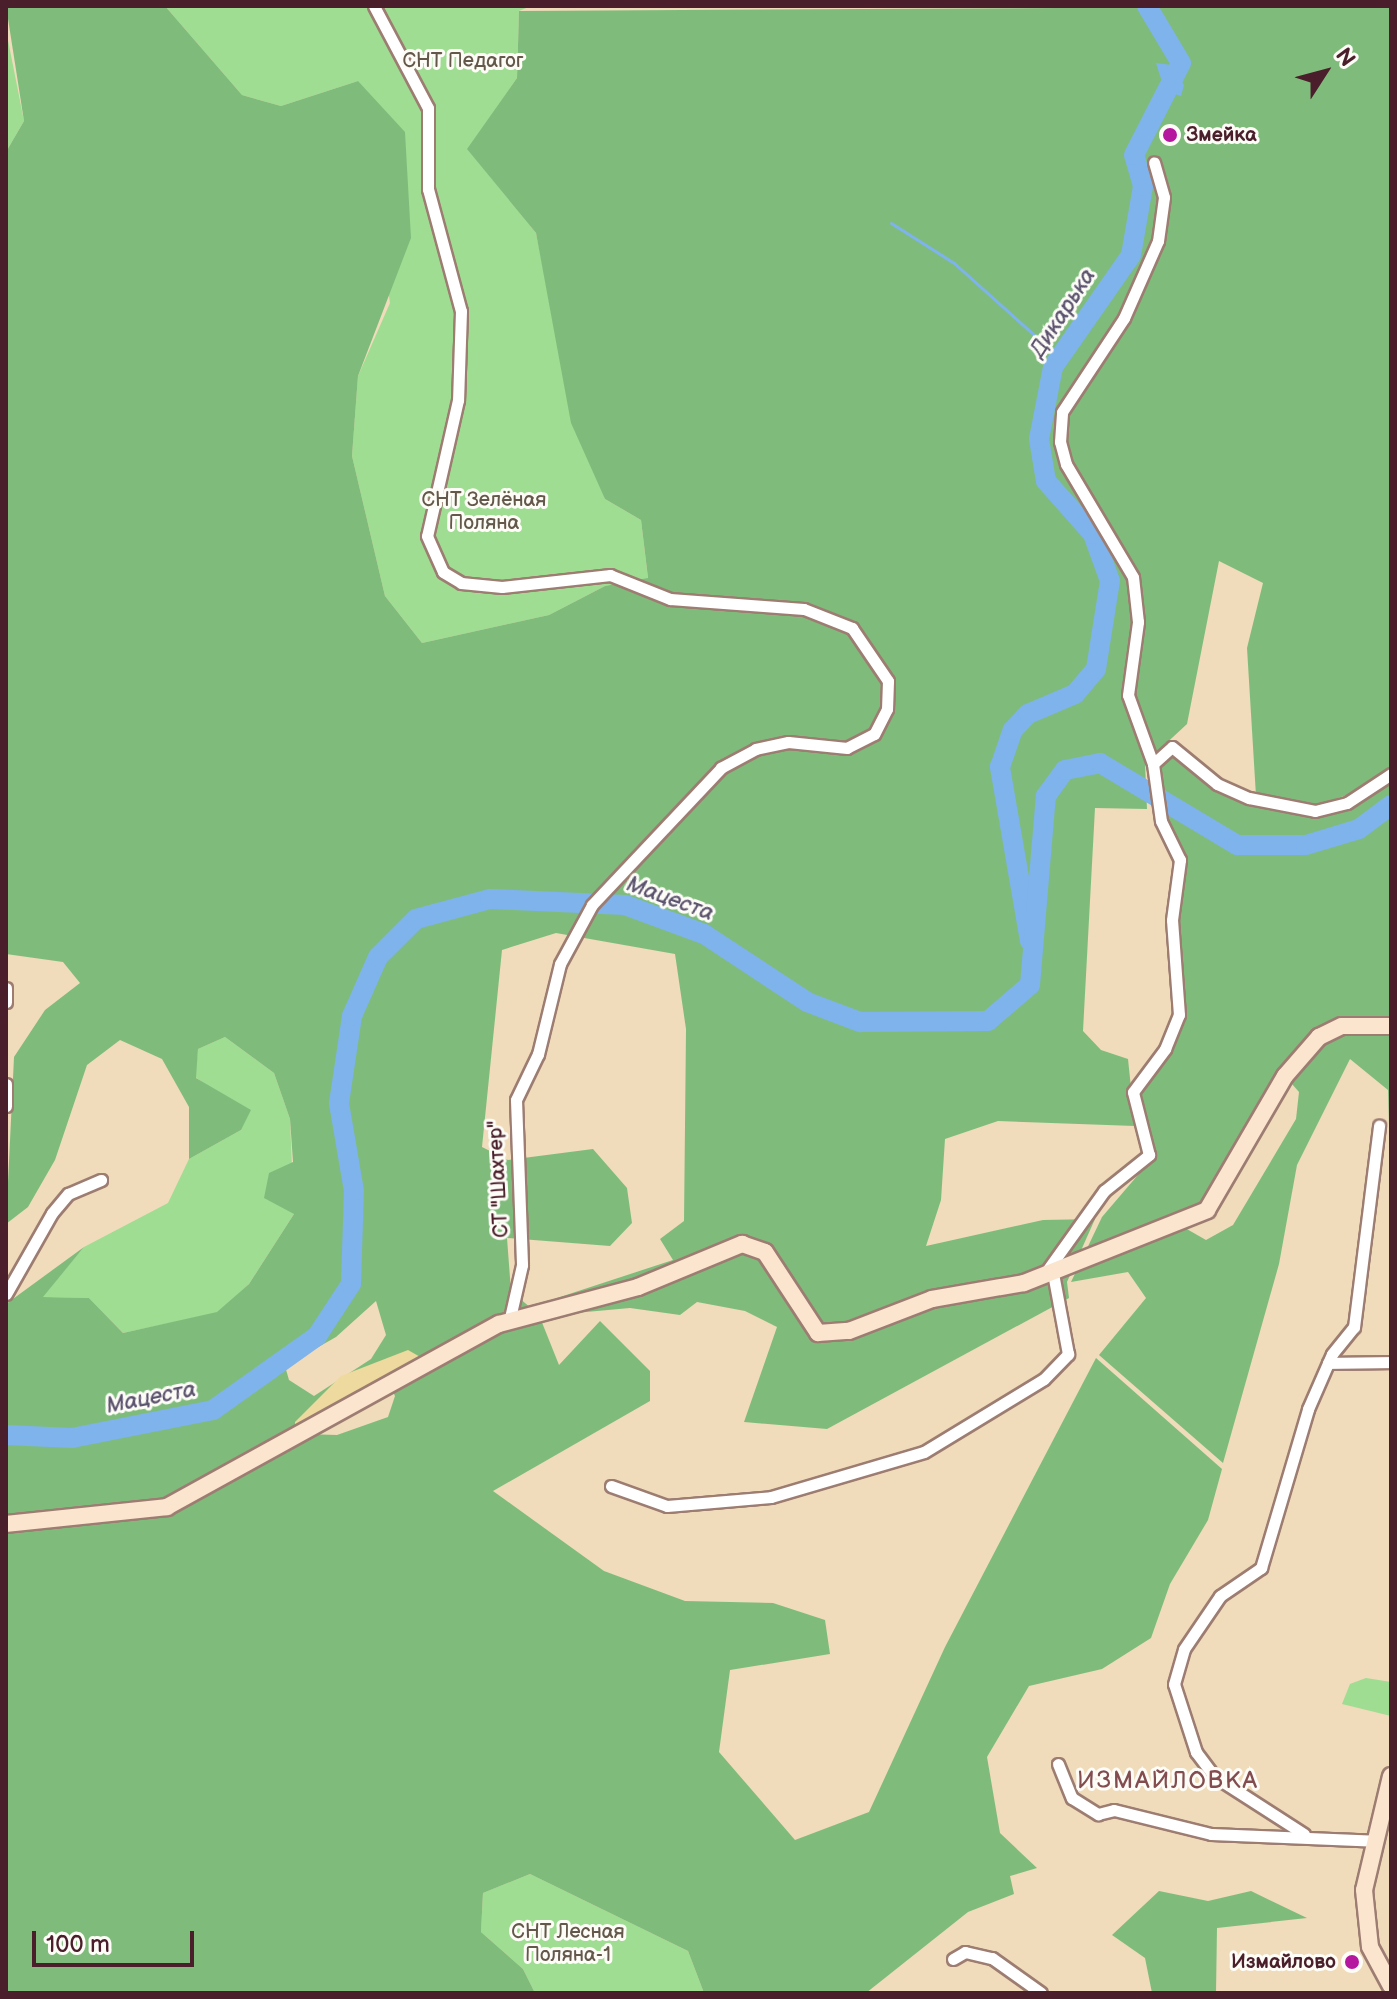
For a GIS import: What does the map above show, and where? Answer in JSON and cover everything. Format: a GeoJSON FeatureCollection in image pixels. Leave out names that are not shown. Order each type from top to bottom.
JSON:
{"type":"FeatureCollection","features":[{"type":"Feature","properties":{"kind":"street","name":"СТ \"Шахтер\""},"geometry":{"type":"LineString","coordinates":[[374,6],[428,108],[428,189],[461,311],[458,400],[427,536],[443,572],[461,583],[502,587],[610,575],[670,599],[804,609],[852,628],[888,681],[887,709],[874,734],[847,748],[788,742],[745,756],[721,768],[615,872],[592,905],[560,964],[538,1054],[516,1100],[522,1265],[509,1322]]}},
{"type":"Feature","properties":{"kind":"street"},"geometry":{"type":"LineString","coordinates":[[611,1486],[667,1506],[771,1497],[924,1452],[1044,1379],[1068,1354],[1048,1274],[1104,1191],[1149,1155],[1133,1092],[1165,1049],[1179,1015],[1172,920],[1180,860],[1153,794],[1153,764],[1128,695],[1138,622],[1133,577],[1066,464],[1060,442],[1062,412],[1124,318],[1158,241],[1164,197],[1154,162]]}},
{"type":"Feature","properties":{"kind":"street"},"geometry":{"type":"LineString","coordinates":[[1153,764],[1172,747],[1217,784],[1249,798],[1315,811],[1347,803],[1391,774]]}},
{"type":"Feature","properties":{"kind":"street"},"geometry":{"type":"LineString","coordinates":[[6,988],[6,1002]]}},
{"type":"Feature","properties":{"kind":"street"},"geometry":{"type":"LineString","coordinates":[[6,1524],[167,1507],[509,1322],[638,1287],[742,1244],[765,1252],[818,1333],[840,1333],[932,1299],[1048,1274],[1125,1237],[1207,1210],[1285,1076],[1319,1037],[1342,1026],[1391,1026]]}},
{"type":"Feature","properties":{"kind":"street"},"geometry":{"type":"LineString","coordinates":[[6,1084],[6,1106]]}},
{"type":"Feature","properties":{"kind":"street"},"geometry":{"type":"LineString","coordinates":[[1304,1834],[1214,1776],[1196,1752],[1174,1684],[1184,1649],[1220,1596],[1261,1568],[1292,1452],[1328,1363],[1354,1327],[1379,1126]]}},
{"type":"Feature","properties":{"kind":"street"},"geometry":{"type":"LineString","coordinates":[[6,1294],[52,1213],[68,1194],[101,1180]]}},
{"type":"Feature","properties":{"kind":"street"},"geometry":{"type":"LineString","coordinates":[[1328,1363],[1391,1362]]}},
{"type":"Feature","properties":{"kind":"street"},"geometry":{"type":"LineString","coordinates":[[1058,1764],[1072,1798],[1098,1814],[1114,1810],[1211,1834],[1304,1834],[1375,1841]]}},
{"type":"Feature","properties":{"kind":"street"},"geometry":{"type":"LineString","coordinates":[[1391,1776],[1364,1890],[1367,1934],[1391,1986]]}},
{"type":"Feature","properties":{"kind":"street"},"geometry":{"type":"LineString","coordinates":[[953,1959],[965,1952],[992,1958],[1041,1993]]}},
{"type":"Feature","properties":{"kind":"green space"},"geometry":{"type":"Polygon","coordinates":[[[6,6],[165,6],[242,95],[281,106],[358,81],[405,132],[411,238],[358,376],[352,456],[385,596],[422,643],[549,615],[605,586],[648,578],[641,520],[605,499],[571,423],[536,233],[467,149],[517,78],[519,11],[1391,6],[1391,768],[1370,787],[1315,806],[1256,796],[1247,648],[1263,583],[1219,561],[1187,724],[1145,763],[1147,809],[1095,808],[1083,1031],[1101,1050],[1128,1059],[1135,1126],[998,1121],[945,1139],[941,1200],[926,1246],[1043,1220],[1095,1219],[1067,1282],[1069,1298],[827,1429],[744,1422],[777,1327],[745,1311],[697,1302],[680,1315],[630,1308],[564,1314],[557,1298],[673,1260],[660,1239],[684,1221],[686,1029],[675,954],[556,933],[502,950],[482,1147],[508,1160],[593,1149],[627,1188],[632,1223],[610,1246],[507,1238],[511,1291],[539,1315],[559,1365],[600,1321],[650,1371],[650,1401],[493,1491],[604,1571],[685,1601],[773,1603],[825,1620],[830,1654],[730,1670],[719,1752],[795,1840],[869,1812],[945,1647],[1096,1358],[1222,1469],[1208,1520],[1170,1584],[1151,1638],[1102,1669],[1029,1686],[987,1757],[1000,1833],[1037,1868],[1010,1876],[1014,1894],[968,1912],[866,1993],[704,1993],[688,1951],[530,1874],[483,1893],[481,1932],[523,1969],[535,1993],[6,1993],[6,1304],[84,1247],[43,1297],[89,1298],[123,1333],[217,1312],[249,1284],[294,1214],[264,1198],[269,1173],[293,1162],[290,1119],[274,1073],[225,1037],[198,1049],[196,1078],[251,1110],[241,1130],[189,1159],[189,1107],[162,1059],[120,1040],[87,1065],[55,1160],[28,1207],[6,1224],[14,1057],[45,1010],[80,983],[63,962],[6,954],[6,152],[24,121],[6,6]],[[376,1301],[336,1337],[285,1366],[289,1380],[314,1396],[371,1359],[386,1335],[376,1301]],[[390,1385],[305,1434],[337,1435],[388,1417],[395,1396],[390,1385]]]}},
{"type":"Feature","properties":{"kind":"green space","name":"СНТ Зелёная Поляна"},"geometry":{"type":"Polygon","coordinates":[[[165,6],[531,6],[519,11],[517,78],[468,149],[536,233],[558,342],[605,499],[641,520],[648,579],[605,586],[549,615],[422,643],[385,596],[352,456],[358,376],[390,303],[358,81],[281,106],[242,95],[165,6]]]}},
{"type":"Feature","properties":{"kind":"green space"},"geometry":{"type":"Polygon","coordinates":[[[6,30],[24,121],[6,152],[6,30]]]}},
{"type":"Feature","properties":{"kind":"green space"},"geometry":{"type":"Polygon","coordinates":[[[1170,752],[1216,787],[1256,806],[1314,816],[1391,781],[1391,1197],[1388,1090],[1350,1059],[1297,1165],[1279,1264],[1223,1463],[1099,1355],[1146,1298],[1128,1272],[1071,1282],[1102,1217],[1155,1155],[1136,1095],[1177,1021],[1175,844],[1157,797],[1159,764],[1170,752]],[[1285,1076],[1233,1168],[1190,1219],[1178,1224],[1206,1240],[1233,1225],[1296,1119],[1299,1092],[1285,1076]]]}},
{"type":"Feature","properties":{"kind":"green space"},"geometry":{"type":"Polygon","coordinates":[[[225,1037],[274,1073],[290,1119],[294,1214],[249,1284],[217,1313],[123,1333],[89,1298],[42,1297],[84,1247],[168,1203],[189,1159],[241,1130],[220,1094],[195,1077],[198,1049],[225,1037]]]}},
{"type":"Feature","properties":{"kind":"green space"},"geometry":{"type":"Polygon","coordinates":[[[1366,1678],[1391,1682],[1391,1716],[1342,1704],[1350,1684],[1366,1678]]]}},
{"type":"Feature","properties":{"kind":"green space","name":"СНТ Лесная Поляна-1"},"geometry":{"type":"Polygon","coordinates":[[[530,1874],[688,1951],[704,1993],[535,1993],[523,1969],[481,1932],[483,1893],[530,1874]]]}},
{"type":"Feature","properties":{"kind":"green space"},"geometry":{"type":"Polygon","coordinates":[[[1159,1891],[1208,1901],[1251,1891],[1307,1918],[1217,1928],[1216,1993],[1152,1993],[1145,1958],[1112,1935],[1159,1891]]]}},
{"type":"Feature","properties":{"kind":"sand"},"geometry":{"type":"Polygon","coordinates":[[[408,1350],[429,1362],[295,1436],[295,1422],[341,1376],[408,1350]]]}},
{"type":"Feature","properties":{"kind":"water"},"geometry":{"type":"Polygon","coordinates":[[[1156,63],[1172,65],[1184,85],[1181,96],[1165,91],[1156,63]]]}},
{"type":"Feature","properties":{"kind":"waterway","name":"Дикарька"},"geometry":{"type":"LineString","coordinates":[[1030,941],[1000,767],[1013,730],[1028,714],[1075,694],[1096,669],[1110,581],[1093,534],[1046,481],[1039,439],[1053,367],[1131,255],[1143,186],[1134,155],[1181,63],[1147,6]]}},
{"type":"Feature","properties":{"kind":"waterway"},"geometry":{"type":"LineString","coordinates":[[891,223],[954,263],[1061,359]]}},
{"type":"Feature","properties":{"kind":"waterway","name":"Мацеста"},"geometry":{"type":"LineString","coordinates":[[6,1435],[72,1438],[213,1410],[317,1336],[351,1284],[354,1191],[339,1103],[352,1016],[378,957],[416,919],[490,899],[625,905],[704,934],[807,1002],[860,1022],[988,1021],[1030,985],[1046,796],[1065,770],[1100,763],[1237,845],[1306,845],[1359,829],[1391,805]]}},
{"type":"Feature","properties":{"kind":"place","name":"Змейка"},"geometry":{"type":"Point","coordinates":[1170,135]}},
{"type":"Feature","properties":{"kind":"place","name":"Измайлово"},"geometry":{"type":"Point","coordinates":[1352,1962]}},
{"type":"Feature","properties":{"kind":"district","name":"ИЗМАЙЛОВКА"},"geometry":{"type":"Point","coordinates":[1168,1781]}},
{"type":"Feature","properties":{"kind":"park label","name":"СНТ Педагог"},"geometry":{"type":"Point","coordinates":[463,61]}}]}
